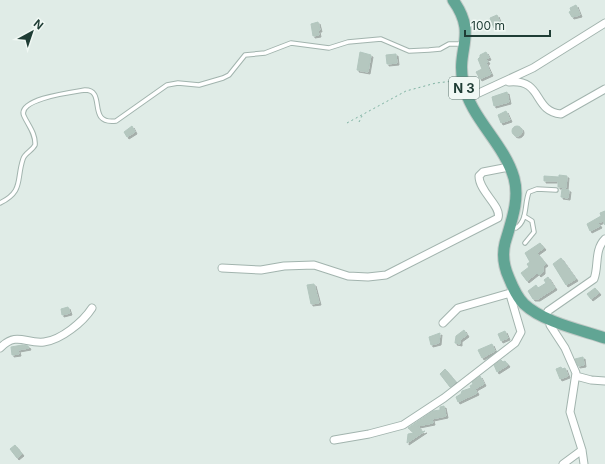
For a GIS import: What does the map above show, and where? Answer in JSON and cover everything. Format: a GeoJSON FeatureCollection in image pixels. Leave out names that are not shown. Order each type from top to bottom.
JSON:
{"type":"FeatureCollection","features":[{"type":"Feature","properties":{"kind":"main road","name":"N 3"},"geometry":{"type":"LineString","coordinates":[[453,0],[463,18],[466,29],[462,80],[468,98],[509,167],[514,179],[516,200],[503,256],[512,291],[523,304],[535,313],[605,338]]}},
{"type":"Feature","properties":{"kind":"street"},"geometry":{"type":"LineString","coordinates":[[468,98],[533,68],[605,23]]}},
{"type":"Feature","properties":{"kind":"street"},"geometry":{"type":"LineString","coordinates":[[504,82],[518,81],[527,84],[534,90],[544,106],[552,112],[561,114],[605,89]]}},
{"type":"Feature","properties":{"kind":"street"},"geometry":{"type":"LineString","coordinates":[[222,268],[261,270],[284,266],[314,266],[348,276],[368,277],[386,275],[498,218],[497,209],[483,189],[479,176],[483,172],[509,167]]}},
{"type":"Feature","properties":{"kind":"street"},"geometry":{"type":"LineString","coordinates":[[584,464],[582,450],[570,412],[576,376],[565,348],[550,325],[548,311],[585,287],[594,279],[599,246],[605,239]]}},
{"type":"Feature","properties":{"kind":"street"},"geometry":{"type":"LineString","coordinates":[[334,440],[369,434],[404,425],[444,398],[515,343],[521,332],[512,291],[458,308],[443,323]]}},
{"type":"Feature","properties":{"kind":"street"},"geometry":{"type":"LineString","coordinates":[[0,348],[12,340],[22,339],[39,342],[53,339],[79,324],[92,308]]}},
{"type":"Feature","properties":{"kind":"street"},"geometry":{"type":"LineString","coordinates":[[576,376],[591,380],[605,381]]}},
{"type":"Feature","properties":{"kind":"street"},"geometry":{"type":"LineString","coordinates":[[563,464],[582,450]]}},
{"type":"Feature","properties":{"kind":"lane"},"geometry":{"type":"LineString","coordinates":[[0,203],[15,193],[24,157],[35,145],[34,135],[22,110],[26,105],[42,99],[88,90],[94,94],[100,118],[110,122],[116,121],[167,85],[178,83],[205,84],[229,75],[245,55],[269,52],[291,43],[329,48],[348,42],[381,39],[409,51],[429,50],[440,48],[449,44],[465,43]]}},
{"type":"Feature","properties":{"kind":"lane"},"geometry":{"type":"LineString","coordinates":[[510,227],[516,228],[519,226],[524,216],[530,192],[537,189],[556,190]]}},
{"type":"Feature","properties":{"kind":"lane"},"geometry":{"type":"LineString","coordinates":[[524,216],[532,221],[534,232],[525,243]]}},
{"type":"Feature","properties":{"kind":"path"},"geometry":{"type":"LineString","coordinates":[[347,123],[406,91],[436,82],[462,80]]}},
{"type":"Feature","properties":{"kind":"path"},"geometry":{"type":"LineString","coordinates":[[359,122],[362,115]]}},
{"type":"Feature","properties":{"kind":"building"},"geometry":{"type":"Polygon","coordinates":[[[576,5],[580,15],[572,17],[569,12],[571,11],[570,8],[576,5]]]}},
{"type":"Feature","properties":{"kind":"building"},"geometry":{"type":"Polygon","coordinates":[[[497,15],[501,25],[494,28],[490,18],[497,15]]]}},
{"type":"Feature","properties":{"kind":"building"},"geometry":{"type":"Polygon","coordinates":[[[318,22],[320,30],[318,30],[319,35],[313,36],[311,24],[318,22]]]}},
{"type":"Feature","properties":{"kind":"building"},"geometry":{"type":"Polygon","coordinates":[[[360,52],[371,55],[368,72],[357,70],[360,52]]]}},
{"type":"Feature","properties":{"kind":"building"},"geometry":{"type":"Polygon","coordinates":[[[486,52],[489,58],[486,59],[488,62],[486,63],[491,74],[480,79],[476,72],[482,69],[478,59],[480,55],[486,52]]]}},
{"type":"Feature","properties":{"kind":"building"},"geometry":{"type":"Polygon","coordinates":[[[396,54],[397,63],[387,64],[386,55],[396,54]]]}},
{"type":"Feature","properties":{"kind":"building"},"geometry":{"type":"Polygon","coordinates":[[[507,92],[509,102],[494,106],[492,97],[507,92]]]}},
{"type":"Feature","properties":{"kind":"building"},"geometry":{"type":"Polygon","coordinates":[[[506,111],[510,120],[501,123],[498,115],[506,111]]]}},
{"type":"Feature","properties":{"kind":"building"},"geometry":{"type":"Polygon","coordinates":[[[132,126],[135,132],[127,137],[124,132],[132,126]]]}},
{"type":"Feature","properties":{"kind":"building"},"geometry":{"type":"Polygon","coordinates":[[[515,126],[519,126],[522,131],[519,136],[515,136],[512,133],[512,129],[515,126]]]}},
{"type":"Feature","properties":{"kind":"building"},"geometry":{"type":"Polygon","coordinates":[[[559,175],[567,176],[566,188],[558,187],[558,181],[544,181],[544,176],[559,177],[559,175]]]}},
{"type":"Feature","properties":{"kind":"building"},"geometry":{"type":"Polygon","coordinates":[[[562,189],[569,190],[568,198],[561,197],[562,189]]]}},
{"type":"Feature","properties":{"kind":"building"},"geometry":{"type":"Polygon","coordinates":[[[605,211],[605,225],[603,221],[598,223],[600,226],[590,231],[587,224],[601,216],[600,213],[605,211]]]}},
{"type":"Feature","properties":{"kind":"building"},"geometry":{"type":"Polygon","coordinates":[[[540,243],[544,248],[537,253],[546,264],[543,266],[543,272],[539,275],[537,273],[527,281],[521,273],[529,267],[527,264],[530,262],[525,253],[540,243]]]}},
{"type":"Feature","properties":{"kind":"building"},"geometry":{"type":"Polygon","coordinates":[[[561,258],[576,279],[566,285],[553,264],[561,258]]]}},
{"type":"Feature","properties":{"kind":"building"},"geometry":{"type":"Polygon","coordinates":[[[548,277],[555,288],[538,299],[533,299],[528,291],[536,285],[538,288],[546,283],[544,280],[548,277]]]}},
{"type":"Feature","properties":{"kind":"building"},"geometry":{"type":"Polygon","coordinates":[[[314,284],[319,303],[311,304],[307,285],[314,284]]]}},
{"type":"Feature","properties":{"kind":"building"},"geometry":{"type":"Polygon","coordinates":[[[595,288],[599,293],[591,299],[587,294],[595,288]]]}},
{"type":"Feature","properties":{"kind":"building"},"geometry":{"type":"Polygon","coordinates":[[[68,307],[70,313],[62,315],[61,309],[68,307]]]}},
{"type":"Feature","properties":{"kind":"building"},"geometry":{"type":"Polygon","coordinates":[[[464,330],[467,335],[460,340],[460,344],[455,343],[456,336],[464,330]]]}},
{"type":"Feature","properties":{"kind":"building"},"geometry":{"type":"Polygon","coordinates":[[[505,331],[508,338],[501,341],[498,334],[505,331]]]}},
{"type":"Feature","properties":{"kind":"building"},"geometry":{"type":"Polygon","coordinates":[[[440,333],[439,343],[431,345],[429,337],[440,333]]]}},
{"type":"Feature","properties":{"kind":"building"},"geometry":{"type":"Polygon","coordinates":[[[492,344],[495,351],[482,358],[478,350],[492,344]]]}},
{"type":"Feature","properties":{"kind":"building"},"geometry":{"type":"Polygon","coordinates":[[[22,345],[28,346],[29,348],[18,350],[19,354],[12,355],[11,347],[22,345]]]}},
{"type":"Feature","properties":{"kind":"building"},"geometry":{"type":"Polygon","coordinates":[[[583,357],[584,365],[578,366],[575,359],[583,357]]]}},
{"type":"Feature","properties":{"kind":"building"},"geometry":{"type":"Polygon","coordinates":[[[501,360],[503,362],[505,361],[508,365],[497,372],[494,365],[501,360]]]}},
{"type":"Feature","properties":{"kind":"building"},"geometry":{"type":"Polygon","coordinates":[[[561,367],[562,369],[565,368],[568,376],[560,379],[556,369],[561,367]]]}},
{"type":"Feature","properties":{"kind":"building"},"geometry":{"type":"Polygon","coordinates":[[[445,369],[456,382],[450,387],[440,374],[445,369]]]}},
{"type":"Feature","properties":{"kind":"building"},"geometry":{"type":"Polygon","coordinates":[[[480,376],[484,384],[475,389],[477,393],[458,402],[456,397],[461,394],[462,391],[471,388],[470,386],[473,384],[472,382],[480,376]]]}},
{"type":"Feature","properties":{"kind":"building"},"geometry":{"type":"Polygon","coordinates":[[[444,406],[446,416],[432,419],[433,423],[418,426],[422,432],[425,431],[407,443],[408,434],[414,433],[408,428],[433,411],[440,410],[440,407],[444,406]]]}},
{"type":"Feature","properties":{"kind":"building"},"geometry":{"type":"Polygon","coordinates":[[[15,445],[22,454],[17,458],[10,449],[15,445]]]}}]}
